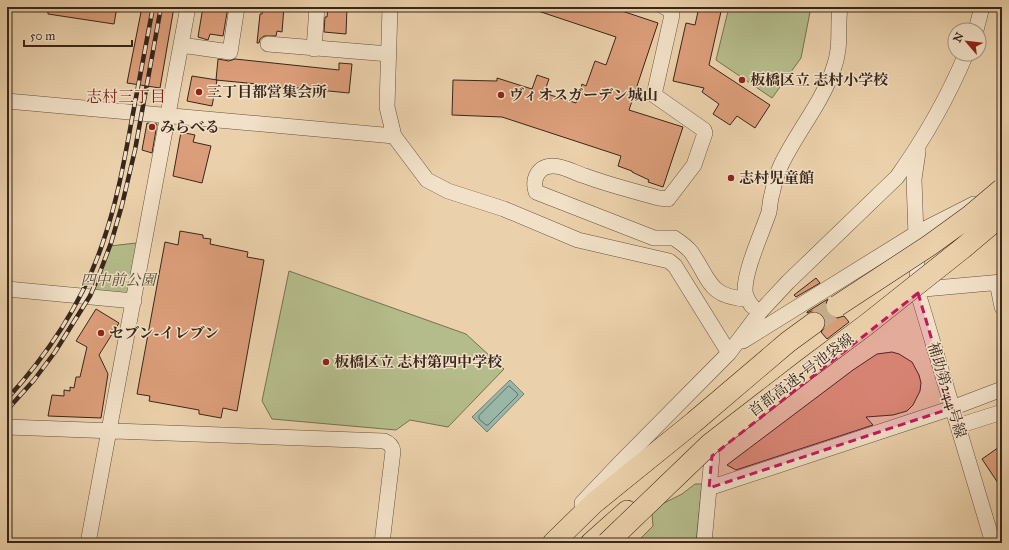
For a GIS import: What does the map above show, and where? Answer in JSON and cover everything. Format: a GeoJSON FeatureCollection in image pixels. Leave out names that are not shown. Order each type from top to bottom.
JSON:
{"type":"FeatureCollection","features":[{"type":"Feature","properties":{"kind":"highway"},"geometry":{"type":"LineString","coordinates":[[837,306],[930,245],[970,216],[1000,190]]}},
{"type":"Feature","properties":{"kind":"highway","name":"首都高速5号池袋線"},"geometry":{"type":"LineString","coordinates":[[607,543],[710,444],[872,320],[963,248],[1002,214]]}},
{"type":"Feature","properties":{"kind":"highway","name":"首都高速5号池袋線"},"geometry":{"type":"LineString","coordinates":[[553,543],[594,503],[694,422],[788,342],[814,323]]}},
{"type":"Feature","properties":{"kind":"highway"},"geometry":{"type":"LineString","coordinates":[[590,543],[635,504],[684,469]]}},
{"type":"Feature","properties":{"kind":"highway"},"geometry":{"type":"LineString","coordinates":[[560,543],[594,503]]}},
{"type":"Feature","properties":{"kind":"street"},"geometry":{"type":"LineString","coordinates":[[88,543],[188,7]]}},
{"type":"Feature","properties":{"kind":"street"},"geometry":{"type":"LineString","coordinates":[[181,45],[230,52],[237,7]]}},
{"type":"Feature","properties":{"kind":"street"},"geometry":{"type":"LineString","coordinates":[[314,49],[317,7]]}},
{"type":"Feature","properties":{"kind":"street"},"geometry":{"type":"LineString","coordinates":[[390,7],[388,107],[394,136],[427,180],[448,191],[504,209],[578,240],[669,261],[675,266],[731,350]]}},
{"type":"Feature","properties":{"kind":"street"},"geometry":{"type":"LineString","coordinates":[[664,7],[668,8],[672,15],[654,95],[704,130],[705,134],[694,165],[668,199],[659,198],[586,177],[564,168],[552,166],[542,169],[535,177],[534,185],[536,192],[654,238],[674,238],[690,251],[711,286],[718,292],[734,298],[747,299]]}},
{"type":"Feature","properties":{"kind":"street"},"geometry":{"type":"LineString","coordinates":[[760,312],[751,305],[747,299],[745,290],[746,279],[769,210],[776,176],[789,150],[829,81],[834,68],[840,42],[840,7]]}},
{"type":"Feature","properties":{"kind":"street"},"geometry":{"type":"LineString","coordinates":[[978,22],[982,7]]}},
{"type":"Feature","properties":{"kind":"street"},"geometry":{"type":"LineString","coordinates":[[268,44],[389,54]]}},
{"type":"Feature","properties":{"kind":"street"},"geometry":{"type":"LineString","coordinates":[[544,543],[731,350],[760,312],[788,282],[897,177],[938,112],[962,62]]}},
{"type":"Feature","properties":{"kind":"street"},"geometry":{"type":"LineString","coordinates":[[7,101],[394,136]]}},
{"type":"Feature","properties":{"kind":"street","name":"補助第244号線"},"geometry":{"type":"LineString","coordinates":[[922,138],[914,168],[915,234],[921,291],[952,408],[993,543]]}},
{"type":"Feature","properties":{"kind":"street"},"geometry":{"type":"LineString","coordinates":[[731,350],[915,234],[1000,190]]}},
{"type":"Feature","properties":{"kind":"street"},"geometry":{"type":"LineString","coordinates":[[613,543],[712,456],[921,291],[1002,224]]}},
{"type":"Feature","properties":{"kind":"street"},"geometry":{"type":"LineString","coordinates":[[921,291],[999,282],[1002,307]]}},
{"type":"Feature","properties":{"kind":"street"},"geometry":{"type":"LineString","coordinates":[[7,289],[134,301]]}},
{"type":"Feature","properties":{"kind":"street"},"geometry":{"type":"LineString","coordinates":[[709,488],[952,408],[1002,389]]}},
{"type":"Feature","properties":{"kind":"street"},"geometry":{"type":"LineString","coordinates":[[958,426],[1002,412]]}},
{"type":"Feature","properties":{"kind":"street"},"geometry":{"type":"LineString","coordinates":[[7,427],[384,441],[392,446],[393,451],[382,543]]}},
{"type":"Feature","properties":{"kind":"street"},"geometry":{"type":"LineString","coordinates":[[704,543],[712,456]]}},
{"type":"Feature","properties":{"kind":"highlighted area"},"geometry":{"type":"Polygon","coordinates":[[[918,293],[952,408],[709,488],[712,456],[918,293]]]}},
{"type":"Feature","properties":{"kind":"green space"},"geometry":{"type":"Polygon","coordinates":[[[729,7],[811,7],[801,58],[772,98],[716,60],[729,7]]]}},
{"type":"Feature","properties":{"kind":"green space","name":"四中前公園"},"geometry":{"type":"Polygon","coordinates":[[[145,242],[134,301],[90,296],[110,246],[145,242]]]}},
{"type":"Feature","properties":{"kind":"green space"},"geometry":{"type":"Polygon","coordinates":[[[289,271],[466,334],[504,369],[448,427],[410,420],[396,430],[272,419],[262,401],[289,271]]]}},
{"type":"Feature","properties":{"kind":"green space"},"geometry":{"type":"Polygon","coordinates":[[[695,484],[702,484],[696,543],[636,543],[653,526],[652,514],[662,504],[682,494],[695,484]]]}},
{"type":"Feature","properties":{"kind":"water"},"geometry":{"type":"Polygon","coordinates":[[[510,380],[524,394],[487,432],[472,417],[510,380]]]}},
{"type":"Feature","properties":{"kind":"building"},"geometry":{"type":"Polygon","coordinates":[[[48,7],[117,7],[114,24],[48,14],[48,7]]]}},
{"type":"Feature","properties":{"kind":"building"},"geometry":{"type":"Polygon","coordinates":[[[142,7],[174,7],[160,88],[127,83],[142,7]]]}},
{"type":"Feature","properties":{"kind":"building"},"geometry":{"type":"Polygon","coordinates":[[[203,7],[228,7],[223,36],[210,34],[208,40],[198,37],[203,7]]]}},
{"type":"Feature","properties":{"kind":"building"},"geometry":{"type":"Polygon","coordinates":[[[263,7],[284,7],[282,32],[277,31],[276,36],[264,36],[260,39],[259,43],[257,43],[260,14],[262,14],[263,7]]]}},
{"type":"Feature","properties":{"kind":"building"},"geometry":{"type":"Polygon","coordinates":[[[328,7],[347,7],[346,34],[324,32],[325,17],[327,17],[328,7]]]}},
{"type":"Feature","properties":{"kind":"building","name":"ヴィオスガーデン城山"},"geometry":{"type":"Polygon","coordinates":[[[532,7],[610,7],[658,23],[629,110],[683,127],[663,187],[648,182],[649,180],[632,171],[618,166],[621,156],[502,117],[452,115],[453,80],[497,81],[497,78],[532,89],[537,75],[549,79],[544,93],[576,103],[582,84],[586,86],[595,61],[606,65],[616,37],[532,9],[532,7]]]}},
{"type":"Feature","properties":{"kind":"building"},"geometry":{"type":"Polygon","coordinates":[[[699,7],[722,7],[709,65],[770,105],[755,128],[737,116],[730,125],[713,114],[719,104],[702,92],[704,88],[673,81],[686,23],[695,25],[699,7]]]}},
{"type":"Feature","properties":{"kind":"building"},"geometry":{"type":"Polygon","coordinates":[[[218,59],[229,61],[235,59],[339,70],[339,63],[352,64],[349,93],[216,80],[218,59]]]}},
{"type":"Feature","properties":{"kind":"building","name":"三丁目都営集会所"},"geometry":{"type":"Polygon","coordinates":[[[192,76],[217,80],[212,106],[187,101],[192,76]]]}},
{"type":"Feature","properties":{"kind":"building"},"geometry":{"type":"Polygon","coordinates":[[[147,123],[157,124],[152,153],[142,150],[147,123]]]}},
{"type":"Feature","properties":{"kind":"building"},"geometry":{"type":"Polygon","coordinates":[[[181,132],[195,135],[193,142],[211,146],[202,183],[173,176],[181,132]]]}},
{"type":"Feature","properties":{"kind":"building"},"geometry":{"type":"Polygon","coordinates":[[[180,231],[203,235],[203,238],[211,239],[210,244],[248,252],[247,257],[264,260],[237,411],[223,408],[221,418],[199,414],[199,410],[149,401],[150,396],[137,394],[165,242],[178,245],[180,231]]]}},
{"type":"Feature","properties":{"kind":"building"},"geometry":{"type":"Polygon","coordinates":[[[816,278],[820,283],[796,297],[794,295],[816,278]]]}},
{"type":"Feature","properties":{"kind":"building"},"geometry":{"type":"Polygon","coordinates":[[[828,299],[825,306],[827,313],[832,317],[837,318],[844,316],[849,322],[827,339],[821,332],[825,327],[826,321],[824,316],[818,312],[807,312],[828,299]]]}},
{"type":"Feature","properties":{"kind":"building"},"geometry":{"type":"Polygon","coordinates":[[[96,309],[119,323],[99,355],[108,374],[101,418],[48,416],[52,395],[64,396],[64,390],[70,391],[70,387],[74,388],[76,377],[80,377],[87,347],[76,341],[96,309]]]}},
{"type":"Feature","properties":{"kind":"building"},"geometry":{"type":"Polygon","coordinates":[[[892,352],[899,354],[912,362],[919,375],[921,383],[920,391],[913,405],[907,411],[893,415],[866,417],[873,425],[736,470],[727,465],[853,370],[877,354],[892,352]]]}},
{"type":"Feature","properties":{"kind":"building"},"geometry":{"type":"Polygon","coordinates":[[[1002,445],[1002,489],[982,459],[1002,445]]]}},
{"type":"Feature","properties":{"kind":"tunnel"},"geometry":{"type":"LineString","coordinates":[[814,323],[837,306]]}},
{"type":"Feature","properties":{"kind":"railway"},"geometry":{"type":"LineString","coordinates":[[7,399],[37,363],[64,324],[87,282],[96,261],[109,225],[120,182],[153,7]]}},
{"type":"Feature","properties":{"kind":"railway"},"geometry":{"type":"LineString","coordinates":[[7,410],[34,380],[55,352],[90,296],[97,280],[111,243],[135,150],[161,7]]}},
{"type":"Feature","properties":{"kind":"place","name":"板橋区立 志村小学校"},"geometry":{"type":"Point","coordinates":[742,80]}},
{"type":"Feature","properties":{"kind":"place","name":"三丁目都営集会所"},"geometry":{"type":"Point","coordinates":[199,92]}},
{"type":"Feature","properties":{"kind":"place","name":"ヴィオスガーデン城山"},"geometry":{"type":"Point","coordinates":[501,95]}},
{"type":"Feature","properties":{"kind":"place","name":"みらべる"},"geometry":{"type":"Point","coordinates":[152,127]}},
{"type":"Feature","properties":{"kind":"place","name":"志村児童館"},"geometry":{"type":"Point","coordinates":[731,178]}},
{"type":"Feature","properties":{"kind":"place","name":"セブン-イレブン"},"geometry":{"type":"Point","coordinates":[101,333]}},
{"type":"Feature","properties":{"kind":"place","name":"板橋区立 志村第四中学校"},"geometry":{"type":"Point","coordinates":[326,362]}},
{"type":"Feature","properties":{"kind":"district","name":"志村三丁目"},"geometry":{"type":"Point","coordinates":[126,96]}}]}
